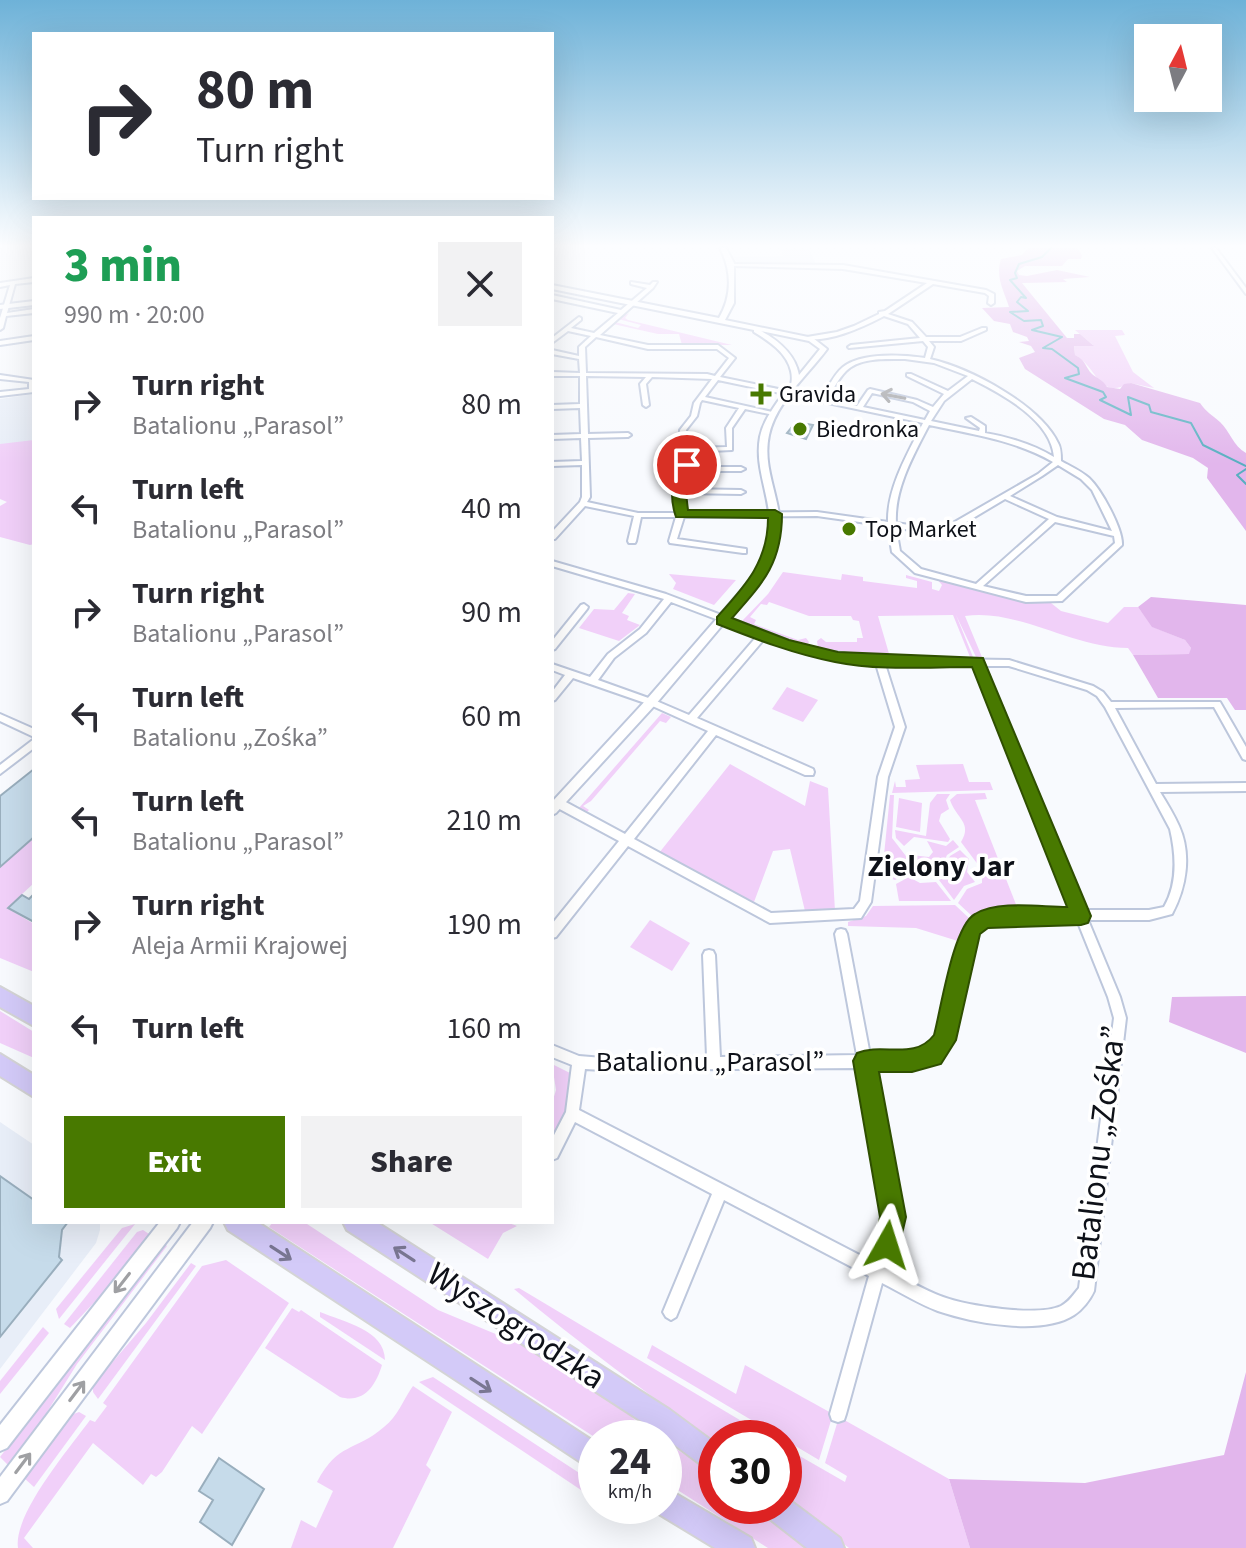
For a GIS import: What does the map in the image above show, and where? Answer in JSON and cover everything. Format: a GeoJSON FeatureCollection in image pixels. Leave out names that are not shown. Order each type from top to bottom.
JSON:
{"type":"FeatureCollection","features":[{"type":"Feature","properties":{"kind":"main road"},"geometry":{"type":"LineString","coordinates":[[0,996],[32,1016]]}},
{"type":"Feature","properties":{"kind":"main road"},"geometry":{"type":"LineString","coordinates":[[0,1064],[32,1086]]}},
{"type":"Feature","properties":{"kind":"main road"},"geometry":{"type":"LineString","coordinates":[[239,1224],[578,1447]]}},
{"type":"Feature","properties":{"kind":"main road","name":"Wyszogrodzka"},"geometry":{"type":"LineString","coordinates":[[358,1224],[647,1420]]}},
{"type":"Feature","properties":{"kind":"main road"},"geometry":{"type":"LineString","coordinates":[[682,1512],[741,1548]]}},
{"type":"Feature","properties":{"kind":"main road"},"geometry":{"type":"LineString","coordinates":[[799,1524],[830,1548]]}},
{"type":"Feature","properties":{"kind":"street"},"geometry":{"type":"LineString","coordinates":[[554,339],[578,320]]}},
{"type":"Feature","properties":{"kind":"street"},"geometry":{"type":"LineString","coordinates":[[554,535],[586,497],[582,347],[612,320]]}},
{"type":"Feature","properties":{"kind":"street"},"geometry":{"type":"LineString","coordinates":[[712,320],[804,338],[824,346]]}},
{"type":"Feature","properties":{"kind":"street"},"geometry":{"type":"LineString","coordinates":[[780,350],[784,340],[819,337],[871,320]]}},
{"type":"Feature","properties":{"kind":"street"},"geometry":{"type":"LineString","coordinates":[[903,320],[910,323],[931,347],[927,360]]}},
{"type":"Feature","properties":{"kind":"street"},"geometry":{"type":"LineString","coordinates":[[736,325],[764,335],[780,350],[797,369],[795,384]]}},
{"type":"Feature","properties":{"kind":"street"},"geometry":{"type":"LineString","coordinates":[[824,346],[860,325]]}},
{"type":"Feature","properties":{"kind":"street"},"geometry":{"type":"LineString","coordinates":[[567,329],[651,347],[718,347],[732,358],[701,398],[683,430],[687,469],[678,485],[681,514],[671,545],[743,551]]}},
{"type":"Feature","properties":{"kind":"street"},"geometry":{"type":"LineString","coordinates":[[851,347],[968,337],[984,329]]}},
{"type":"Feature","properties":{"kind":"street"},"geometry":{"type":"LineString","coordinates":[[0,343],[32,338]]}},
{"type":"Feature","properties":{"kind":"street"},"geometry":{"type":"LineString","coordinates":[[824,346],[824,351],[818,355],[805,377],[795,384],[774,413],[765,431],[763,447],[775,514],[775,540],[769,559],[753,586],[555,807],[627,840],[770,918],[839,917],[860,912],[866,899],[883,777],[900,727],[880,661]]}},
{"type":"Feature","properties":{"kind":"street"},"geometry":{"type":"LineString","coordinates":[[780,350],[802,357],[818,355]]}},
{"type":"Feature","properties":{"kind":"street"},"geometry":{"type":"LineString","coordinates":[[554,352],[582,358]]}},
{"type":"Feature","properties":{"kind":"street"},"geometry":{"type":"LineString","coordinates":[[583,503],[638,515],[817,514],[920,530],[946,527],[1005,496],[1058,461],[1060,450],[1053,435],[1038,418],[971,377],[927,360],[898,358],[850,365],[824,400]]}},
{"type":"Feature","properties":{"kind":"street"},"geometry":{"type":"LineString","coordinates":[[554,374],[718,378],[859,408],[929,422],[982,433],[1041,452],[1092,484],[1118,535],[1119,543],[1059,599],[1033,600],[931,575],[910,565],[896,552],[893,502],[929,422],[934,410],[948,393],[971,377]]}},
{"type":"Feature","properties":{"kind":"street"},"geometry":{"type":"LineString","coordinates":[[909,375],[948,393]]}},
{"type":"Feature","properties":{"kind":"street"},"geometry":{"type":"LineString","coordinates":[[646,405],[643,384],[650,376]]}},
{"type":"Feature","properties":{"kind":"street"},"geometry":{"type":"LineString","coordinates":[[0,377],[32,381]]}},
{"type":"Feature","properties":{"kind":"street"},"geometry":{"type":"LineString","coordinates":[[0,394],[32,390]]}},
{"type":"Feature","properties":{"kind":"street"},"geometry":{"type":"LineString","coordinates":[[859,408],[870,391],[915,401],[934,410]]}},
{"type":"Feature","properties":{"kind":"street"},"geometry":{"type":"LineString","coordinates":[[701,398],[774,413]]}},
{"type":"Feature","properties":{"kind":"street"},"geometry":{"type":"LineString","coordinates":[[554,407],[584,406]]}},
{"type":"Feature","properties":{"kind":"street"},"geometry":{"type":"LineString","coordinates":[[685,450],[730,449],[729,428],[743,407]]}},
{"type":"Feature","properties":{"kind":"street"},"geometry":{"type":"LineString","coordinates":[[969,418],[983,427],[982,433]]}},
{"type":"Feature","properties":{"kind":"street"},"geometry":{"type":"LineString","coordinates":[[554,437],[628,435]]}},
{"type":"Feature","properties":{"kind":"street"},"geometry":{"type":"LineString","coordinates":[[1041,452],[1060,450]]}},
{"type":"Feature","properties":{"kind":"street"},"geometry":{"type":"LineString","coordinates":[[554,464],[585,463]]}},
{"type":"Feature","properties":{"kind":"street"},"geometry":{"type":"LineString","coordinates":[[687,469],[741,469]]}},
{"type":"Feature","properties":{"kind":"street"},"geometry":{"type":"LineString","coordinates":[[679,491],[741,492]]}},
{"type":"Feature","properties":{"kind":"street"},"geometry":{"type":"LineString","coordinates":[[1005,496],[1054,519],[1118,535]]}},
{"type":"Feature","properties":{"kind":"street"},"geometry":{"type":"LineString","coordinates":[[632,541],[638,515]]}},
{"type":"Feature","properties":{"kind":"street"},"geometry":{"type":"LineString","coordinates":[[554,518],[566,521]]}},
{"type":"Feature","properties":{"kind":"street"},"geometry":{"type":"LineString","coordinates":[[977,587],[1054,519]]}},
{"type":"Feature","properties":{"kind":"street","name":"Batalionu „Parasol”"},"geometry":{"type":"LineString","coordinates":[[554,564],[669,599],[816,654],[880,661],[1009,663],[1087,687],[1100,694],[1109,705],[1175,829],[1182,851],[1176,899],[1168,911],[1149,915],[998,916],[982,920],[971,929],[944,1040],[932,1056],[912,1061],[579,1062],[554,1052]]}},
{"type":"Feature","properties":{"kind":"street"},"geometry":{"type":"LineString","coordinates":[[592,681],[611,656],[643,631],[669,599]]}},
{"type":"Feature","properties":{"kind":"street"},"geometry":{"type":"LineString","coordinates":[[554,644],[584,607]]}},
{"type":"Feature","properties":{"kind":"street"},"geometry":{"type":"LineString","coordinates":[[690,720],[762,636]]}},
{"type":"Feature","properties":{"kind":"street","name":"Batalionu „Zośka”"},"geometry":{"type":"LineString","coordinates":[[572,1113],[937,1303],[971,1314],[1036,1317],[1067,1312],[1086,1291],[1120,1018],[977,662]]}},
{"type":"Feature","properties":{"kind":"street"},"geometry":{"type":"LineString","coordinates":[[554,668],[651,702],[809,772]]}},
{"type":"Feature","properties":{"kind":"street"},"geometry":{"type":"LineString","coordinates":[[554,695],[571,674]]}},
{"type":"Feature","properties":{"kind":"street"},"geometry":{"type":"LineString","coordinates":[[1109,705],[1217,704],[1246,756]]}},
{"type":"Feature","properties":{"kind":"street"},"geometry":{"type":"LineString","coordinates":[[0,717],[32,732]]}},
{"type":"Feature","properties":{"kind":"street"},"geometry":{"type":"LineString","coordinates":[[554,931],[714,731]]}},
{"type":"Feature","properties":{"kind":"street"},"geometry":{"type":"LineString","coordinates":[[0,770],[32,745]]}},
{"type":"Feature","properties":{"kind":"street"},"geometry":{"type":"LineString","coordinates":[[1154,788],[1246,787]]}},
{"type":"Feature","properties":{"kind":"street"},"geometry":{"type":"LineString","coordinates":[[838,1414],[880,1273],[893,1217],[841,934]]}},
{"type":"Feature","properties":{"kind":"street"},"geometry":{"type":"LineString","coordinates":[[709,955],[714,1063]]}},
{"type":"Feature","properties":{"kind":"street"},"geometry":{"type":"LineString","coordinates":[[554,1149],[572,1113],[579,1062]]}},
{"type":"Feature","properties":{"kind":"street"},"geometry":{"type":"LineString","coordinates":[[671,1312],[721,1190]]}},
{"type":"Feature","properties":{"kind":"street"},"geometry":{"type":"LineString","coordinates":[[0,1441],[169,1224]]}},
{"type":"Feature","properties":{"kind":"street"},"geometry":{"type":"LineString","coordinates":[[0,1494],[202,1224]]}},
{"type":"Feature","properties":{"kind":"shaded area"},"geometry":{"type":"Polygon","coordinates":[[[623,320],[732,345],[682,345],[679,334],[658,334],[613,324],[603,333],[607,336],[602,333],[615,322],[638,328],[641,325],[623,320]]]}},
{"type":"Feature","properties":{"kind":"shaded area"},"geometry":{"type":"Polygon","coordinates":[[[1052,320],[1067,338],[1080,334],[1094,346],[1074,346],[1075,355],[1107,387],[1120,389],[1124,384],[1131,383],[1200,403],[1246,453],[1246,531],[1207,478],[1208,468],[1193,458],[1142,440],[1125,425],[1104,419],[1025,369],[1019,358],[1035,352],[1031,346],[1019,342],[1029,341],[1027,337],[1013,332],[1010,324],[994,321],[1052,320]]]}},
{"type":"Feature","properties":{"kind":"shaded area"},"geometry":{"type":"Polygon","coordinates":[[[1075,330],[1122,330],[1125,335],[1115,336],[1133,372],[1154,388],[1130,383],[1111,388],[1104,385],[1075,355],[1074,345],[1093,345],[1075,330]]]}},
{"type":"Feature","properties":{"kind":"shaded area"},"geometry":{"type":"Polygon","coordinates":[[[32,394],[32,449],[0,454],[0,399],[32,394]]]}},
{"type":"Feature","properties":{"kind":"shaded area"},"geometry":{"type":"Polygon","coordinates":[[[32,440],[32,544],[0,537],[0,506],[7,502],[0,499],[0,444],[32,440]]]}},
{"type":"Feature","properties":{"kind":"shaded area"},"geometry":{"type":"Polygon","coordinates":[[[783,572],[841,580],[842,574],[863,577],[863,581],[917,588],[917,581],[906,578],[906,575],[932,582],[932,589],[939,591],[942,585],[937,579],[1021,601],[1051,603],[1061,611],[1108,623],[1124,607],[1138,607],[1153,627],[1185,640],[1191,648],[1190,654],[1133,655],[1128,648],[1087,642],[1025,623],[985,615],[965,616],[982,657],[976,657],[956,615],[973,657],[970,657],[953,615],[878,616],[890,657],[818,648],[817,641],[821,638],[826,642],[857,642],[857,638],[863,638],[859,621],[851,616],[809,616],[769,602],[767,605],[761,604],[750,617],[756,620],[754,624],[798,640],[806,638],[809,642],[807,645],[742,621],[768,594],[783,572]]]}},
{"type":"Feature","properties":{"kind":"shaded area"},"geometry":{"type":"Polygon","coordinates":[[[669,574],[736,580],[714,605],[673,589],[676,583],[669,574]]]}},
{"type":"Feature","properties":{"kind":"shaded area"},"geometry":{"type":"Polygon","coordinates":[[[628,593],[635,594],[622,613],[629,616],[627,620],[640,625],[619,641],[579,628],[594,609],[614,610],[628,593]]]}},
{"type":"Feature","properties":{"kind":"shaded area"},"geometry":{"type":"Polygon","coordinates":[[[1151,597],[1246,605],[1246,710],[1235,710],[1227,698],[1158,698],[1133,655],[1189,654],[1191,648],[1185,640],[1152,627],[1138,607],[1151,597]]]}},
{"type":"Feature","properties":{"kind":"shaded area"},"geometry":{"type":"Polygon","coordinates":[[[787,687],[818,700],[803,722],[772,709],[787,687]]]}},
{"type":"Feature","properties":{"kind":"shaded area"},"geometry":{"type":"Polygon","coordinates":[[[662,713],[671,717],[666,723],[660,721],[591,801],[583,806],[589,810],[587,812],[579,808],[662,713]]]}},
{"type":"Feature","properties":{"kind":"shaded area"},"geometry":{"type":"Polygon","coordinates":[[[730,764],[805,806],[810,781],[828,788],[835,911],[805,911],[790,849],[773,851],[754,902],[659,853],[730,764]]]}},
{"type":"Feature","properties":{"kind":"shaded area"},"geometry":{"type":"Polygon","coordinates":[[[963,764],[969,782],[990,782],[993,790],[892,793],[895,781],[896,787],[906,787],[905,780],[920,779],[916,765],[963,764]]]}},
{"type":"Feature","properties":{"kind":"shaded area"},"geometry":{"type":"Polygon","coordinates":[[[985,793],[987,799],[975,800],[1017,907],[981,910],[972,916],[958,903],[967,889],[982,883],[982,870],[961,842],[964,825],[950,800],[957,794],[985,793]]]}},
{"type":"Feature","properties":{"kind":"shaded area"},"geometry":{"type":"Polygon","coordinates":[[[937,794],[950,794],[946,800],[949,809],[941,814],[939,821],[950,839],[948,842],[914,837],[904,846],[896,838],[895,830],[926,836],[930,803],[937,794]]]}},
{"type":"Feature","properties":{"kind":"shaded area"},"geometry":{"type":"Polygon","coordinates":[[[890,795],[894,795],[892,838],[909,860],[906,873],[895,880],[882,875],[890,795]]]}},
{"type":"Feature","properties":{"kind":"shaded area"},"geometry":{"type":"Polygon","coordinates":[[[899,798],[922,803],[920,832],[896,827],[899,798]]]}},
{"type":"Feature","properties":{"kind":"shaded area"},"geometry":{"type":"Polygon","coordinates":[[[32,839],[32,885],[7,908],[32,923],[32,971],[0,958],[0,867],[32,839]]]}},
{"type":"Feature","properties":{"kind":"shaded area"},"geometry":{"type":"Polygon","coordinates":[[[953,840],[959,847],[947,855],[937,878],[911,855],[929,857],[933,852],[927,841],[946,846],[953,840]]]}},
{"type":"Feature","properties":{"kind":"shaded area"},"geometry":{"type":"Polygon","coordinates":[[[960,850],[969,859],[967,872],[975,882],[964,886],[954,900],[939,880],[950,856],[960,850]]]}},
{"type":"Feature","properties":{"kind":"shaded area"},"geometry":{"type":"Polygon","coordinates":[[[909,877],[920,883],[936,882],[951,901],[899,901],[896,884],[909,877]]]}},
{"type":"Feature","properties":{"kind":"shaded area"},"geometry":{"type":"Polygon","coordinates":[[[955,905],[970,919],[961,942],[916,928],[848,926],[848,922],[866,916],[873,906],[955,905]]]}},
{"type":"Feature","properties":{"kind":"shaded area"},"geometry":{"type":"Polygon","coordinates":[[[650,920],[690,943],[672,971],[630,947],[650,920]]]}},
{"type":"Feature","properties":{"kind":"shaded area"},"geometry":{"type":"Polygon","coordinates":[[[1246,996],[1246,1053],[1169,1022],[1172,997],[1246,996]]]}},
{"type":"Feature","properties":{"kind":"shaded area"},"geometry":{"type":"Polygon","coordinates":[[[0,1011],[32,1031],[32,1057],[0,1043],[0,1011]]]}},
{"type":"Feature","properties":{"kind":"shaded area"},"geometry":{"type":"Polygon","coordinates":[[[554,1065],[570,1073],[566,1108],[554,1137],[554,1096],[554,1065]]]}},
{"type":"Feature","properties":{"kind":"shaded area"},"geometry":{"type":"Polygon","coordinates":[[[0,1122],[32,1144],[32,1224],[100,1224],[100,1230],[96,1243],[0,1369],[0,1122]]]}},
{"type":"Feature","properties":{"kind":"shaded area"},"geometry":{"type":"Polygon","coordinates":[[[135,1224],[59,1319],[56,1309],[122,1228],[135,1224]]]}},
{"type":"Feature","properties":{"kind":"shaded area"},"geometry":{"type":"Polygon","coordinates":[[[271,1224],[307,1224],[438,1310],[534,1350],[635,1420],[578,1420],[578,1426],[269,1227],[271,1224]]]}},
{"type":"Feature","properties":{"kind":"shaded area"},"geometry":{"type":"Polygon","coordinates":[[[432,1224],[517,1226],[503,1233],[488,1259],[432,1224]]]}},
{"type":"Feature","properties":{"kind":"shaded area"},"geometry":{"type":"Polygon","coordinates":[[[143,1230],[149,1234],[105,1291],[70,1328],[64,1324],[137,1232],[143,1230]]]}},
{"type":"Feature","properties":{"kind":"shaded area"},"geometry":{"type":"Polygon","coordinates":[[[164,1243],[167,1246],[77,1364],[34,1433],[9,1466],[0,1457],[164,1243]]]}},
{"type":"Feature","properties":{"kind":"shaded area"},"geometry":{"type":"Polygon","coordinates":[[[226,1260],[289,1303],[202,1434],[192,1426],[162,1472],[156,1477],[151,1474],[143,1485],[93,1443],[24,1538],[33,1548],[18,1548],[24,1518],[57,1464],[90,1420],[95,1422],[107,1406],[103,1403],[202,1266],[226,1260]]]}},
{"type":"Feature","properties":{"kind":"shaded area"},"geometry":{"type":"Polygon","coordinates":[[[191,1263],[196,1266],[98,1399],[93,1385],[146,1323],[191,1263]]]}},
{"type":"Feature","properties":{"kind":"shaded area"},"geometry":{"type":"Polygon","coordinates":[[[519,1288],[740,1420],[698,1420],[698,1431],[514,1289],[519,1288]]]}},
{"type":"Feature","properties":{"kind":"shaded area"},"geometry":{"type":"Polygon","coordinates":[[[292,1308],[301,1310],[382,1365],[368,1391],[356,1398],[340,1397],[265,1348],[292,1308]]]}},
{"type":"Feature","properties":{"kind":"shaded area"},"geometry":{"type":"Polygon","coordinates":[[[320,1312],[371,1334],[383,1350],[385,1360],[320,1317],[320,1312]]]}},
{"type":"Feature","properties":{"kind":"shaded area"},"geometry":{"type":"Polygon","coordinates":[[[43,1327],[49,1333],[0,1394],[0,1381],[43,1327]]]}},
{"type":"Feature","properties":{"kind":"shaded area"},"geometry":{"type":"Polygon","coordinates":[[[652,1345],[736,1394],[745,1365],[833,1414],[819,1460],[802,1450],[802,1420],[752,1420],[647,1358],[652,1345]]]}},
{"type":"Feature","properties":{"kind":"shaded area"},"geometry":{"type":"Polygon","coordinates":[[[1246,1372],[1246,1548],[970,1548],[949,1479],[1085,1483],[1224,1455],[1246,1372]]]}},
{"type":"Feature","properties":{"kind":"shaded area"},"geometry":{"type":"Polygon","coordinates":[[[433,1377],[578,1472],[578,1488],[419,1382],[433,1377]]]}},
{"type":"Feature","properties":{"kind":"shaded area"},"geometry":{"type":"Polygon","coordinates":[[[413,1386],[452,1412],[426,1465],[431,1470],[393,1548],[291,1548],[301,1520],[316,1528],[333,1491],[317,1482],[325,1469],[340,1454],[389,1423],[413,1386]]]}},
{"type":"Feature","properties":{"kind":"shaded area"},"geometry":{"type":"Polygon","coordinates":[[[79,1412],[86,1416],[34,1487],[24,1478],[71,1415],[79,1412]]]}},
{"type":"Feature","properties":{"kind":"shaded area"},"geometry":{"type":"Polygon","coordinates":[[[839,1417],[949,1479],[970,1548],[849,1548],[802,1512],[802,1457],[845,1482],[847,1476],[825,1463],[839,1417]]]}},
{"type":"Feature","properties":{"kind":"shaded area"},"geometry":{"type":"Polygon","coordinates":[[[682,1453],[698,1463],[698,1503],[682,1493],[682,1453]]]}},
{"type":"Feature","properties":{"kind":"shaded area"},"geometry":{"type":"Polygon","coordinates":[[[731,1524],[779,1524],[809,1548],[768,1548],[731,1524]]]}},
{"type":"Feature","properties":{"kind":"building","name":"Biedronka"},"geometry":{"type":"Polygon","coordinates":[[[796,422],[813,425],[806,439],[787,433],[796,422]]]}},
{"type":"Feature","properties":{"kind":"building"},"geometry":{"type":"Polygon","coordinates":[[[32,771],[32,839],[0,867],[0,796],[32,771]]]}},
{"type":"Feature","properties":{"kind":"building"},"geometry":{"type":"Polygon","coordinates":[[[22,895],[29,899],[32,896],[32,921],[8,908],[22,895]]]}},
{"type":"Feature","properties":{"kind":"building"},"geometry":{"type":"Polygon","coordinates":[[[0,1176],[32,1199],[32,1224],[66,1224],[62,1230],[59,1257],[62,1260],[0,1337],[0,1176]]]}},
{"type":"Feature","properties":{"kind":"building"},"geometry":{"type":"Polygon","coordinates":[[[219,1458],[264,1489],[232,1545],[200,1522],[213,1500],[199,1491],[219,1458]]]}},
{"type":"Feature","properties":{"kind":"waterway"},"geometry":{"type":"LineString","coordinates":[[1023,320],[1037,320]]}},
{"type":"Feature","properties":{"kind":"waterway"},"geometry":{"type":"LineString","coordinates":[[1041,320],[1043,326],[1032,330],[1062,337],[1043,348],[1052,349],[1078,368],[1079,374],[1065,378],[1103,392],[1106,397],[1100,400],[1131,415],[1128,397],[1149,405],[1151,412],[1191,423],[1203,445],[1246,466]]}},
{"type":"Feature","properties":{"kind":"waterway"},"geometry":{"type":"LineString","coordinates":[[1246,469],[1237,475],[1246,484]]}},
{"type":"Feature","properties":{"kind":"place","name":"Gravida"},"geometry":{"type":"Point","coordinates":[761,394]}},
{"type":"Feature","properties":{"kind":"place","name":"Biedronka"},"geometry":{"type":"Point","coordinates":[800,429]}},
{"type":"Feature","properties":{"kind":"place","name":"Top Market"},"geometry":{"type":"Point","coordinates":[849,529]}},
{"type":"Feature","properties":{"kind":"district","name":"Zielony Jar"},"geometry":{"type":"Point","coordinates":[941,866]}},
{"type":"Feature","properties":{"kind":"route"},"geometry":{"type":"LineString","coordinates":[[687,465],[678,485],[681,514],[775,514],[775,540],[760,577],[722,620],[784,644],[838,658],[892,662],[977,662],[1081,916],[998,916],[982,920],[971,929],[944,1040],[932,1056],[912,1061],[865,1061],[893,1217],[887,1245]]}}]}
